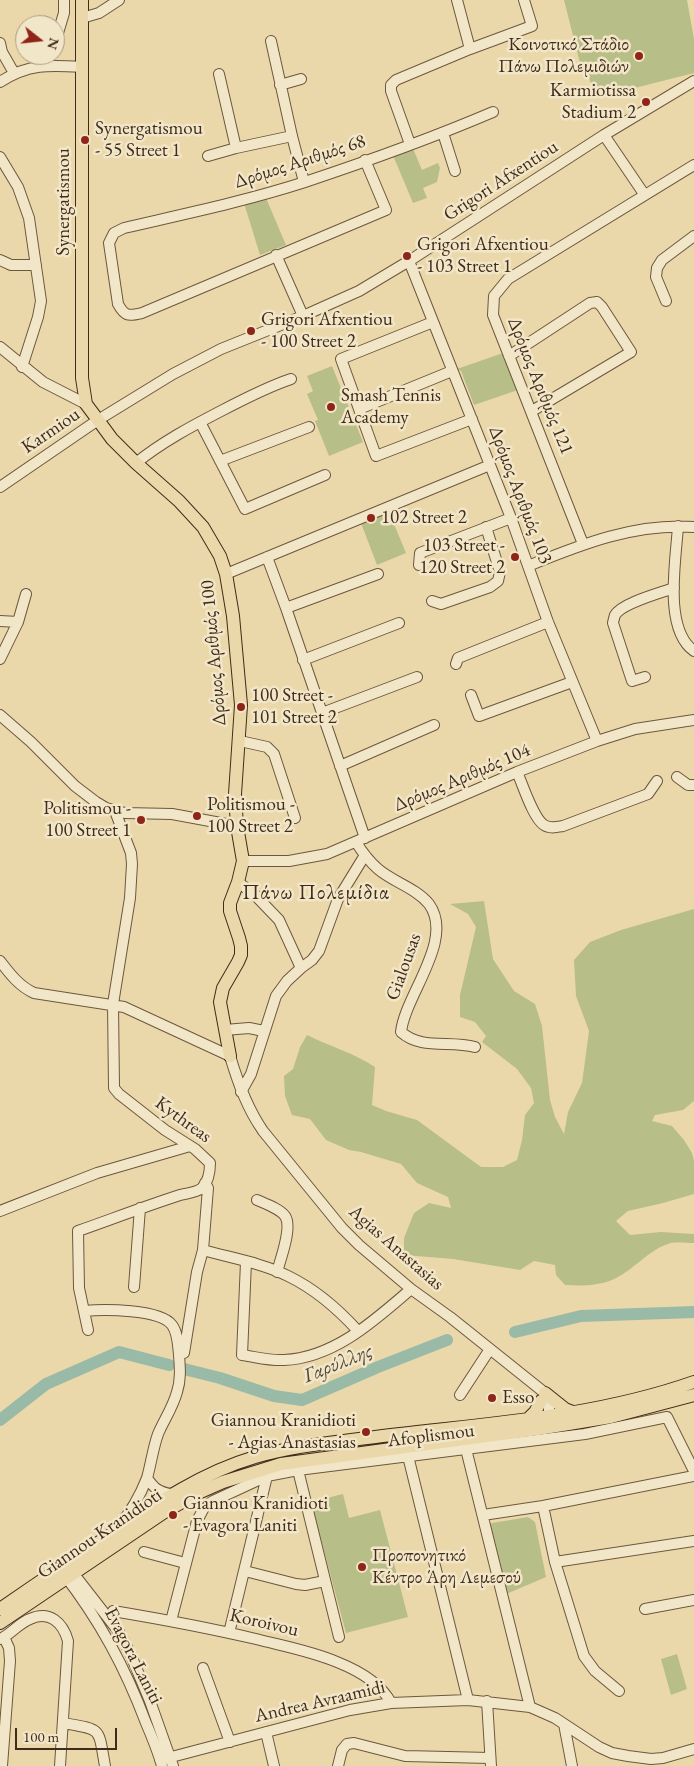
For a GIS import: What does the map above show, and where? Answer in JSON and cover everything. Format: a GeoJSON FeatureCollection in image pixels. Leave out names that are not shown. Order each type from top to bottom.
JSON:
{"type":"FeatureCollection","features":[{"type":"Feature","properties":{"kind":"main road","name":"Synergatismou"},"geometry":{"type":"LineString","coordinates":[[82,0],[82,378],[86,404]]}},
{"type":"Feature","properties":{"kind":"main road","name":"Δρόμος Αριθμός 100"},"geometry":{"type":"LineString","coordinates":[[86,404],[112,438],[136,463],[179,501],[202,527],[220,556],[226,574],[233,616],[240,695],[240,741],[235,794],[237,826],[243,861]]}},
{"type":"Feature","properties":{"kind":"main road","name":"Agias Anastasias"},"geometry":{"type":"LineString","coordinates":[[230,1056],[221,1011],[221,995],[241,955],[240,938],[230,911],[243,861]]}},
{"type":"Feature","properties":{"kind":"main road"},"geometry":{"type":"LineString","coordinates":[[547,1420],[573,1412],[633,1400],[694,1382]]}},
{"type":"Feature","properties":{"kind":"main road"},"geometry":{"type":"LineString","coordinates":[[528,1419],[538,1409],[542,1394],[573,1412]]}},
{"type":"Feature","properties":{"kind":"main road"},"geometry":{"type":"LineString","coordinates":[[547,1420],[619,1416],[694,1395]]}},
{"type":"Feature","properties":{"kind":"main road","name":"Giannou Kranidioti"},"geometry":{"type":"LineString","coordinates":[[0,1623],[114,1532],[171,1494],[213,1472],[280,1450],[528,1419],[547,1420]]}},
{"type":"Feature","properties":{"kind":"main road","name":"Giannou Kranidioti"},"geometry":{"type":"LineString","coordinates":[[0,1609],[198,1493],[257,1471],[282,1464],[547,1420]]}},
{"type":"Feature","properties":{"kind":"street"},"geometry":{"type":"LineString","coordinates":[[63,15],[64,0]]}},
{"type":"Feature","properties":{"kind":"street"},"geometry":{"type":"LineString","coordinates":[[457,0],[470,49]]}},
{"type":"Feature","properties":{"kind":"street"},"geometry":{"type":"LineString","coordinates":[[410,144],[391,91],[391,85],[396,80],[470,49],[532,26],[524,0]]}},
{"type":"Feature","properties":{"kind":"street"},"geometry":{"type":"LineString","coordinates":[[82,18],[99,13],[116,1]]}},
{"type":"Feature","properties":{"kind":"street"},"geometry":{"type":"LineString","coordinates":[[271,41],[304,182]]}},
{"type":"Feature","properties":{"kind":"street"},"geometry":{"type":"LineString","coordinates":[[0,42],[2,52],[14,73]]}},
{"type":"Feature","properties":{"kind":"street"},"geometry":{"type":"LineString","coordinates":[[65,63],[83,67]]}},
{"type":"Feature","properties":{"kind":"street"},"geometry":{"type":"LineString","coordinates":[[0,82],[14,73],[35,65]]}},
{"type":"Feature","properties":{"kind":"street"},"geometry":{"type":"LineString","coordinates":[[219,74],[236,148]]}},
{"type":"Feature","properties":{"kind":"street"},"geometry":{"type":"LineString","coordinates":[[280,85],[301,79]]}},
{"type":"Feature","properties":{"kind":"street","name":"Grigori Afxentiou"},"geometry":{"type":"LineString","coordinates":[[98,420],[173,374],[221,349],[359,291],[409,262],[604,135],[694,82]]}},
{"type":"Feature","properties":{"kind":"street","name":"Δρόμος Αριθμός 68"},"geometry":{"type":"LineString","coordinates":[[276,255],[142,313],[130,316],[122,312],[118,304],[109,244],[114,233],[124,228],[217,206],[304,182],[443,133],[493,112]]}},
{"type":"Feature","properties":{"kind":"street"},"geometry":{"type":"LineString","coordinates":[[443,133],[455,171]]}},
{"type":"Feature","properties":{"kind":"street"},"geometry":{"type":"LineString","coordinates":[[604,135],[644,194]]}},
{"type":"Feature","properties":{"kind":"street"},"geometry":{"type":"LineString","coordinates":[[208,156],[292,136]]}},
{"type":"Feature","properties":{"kind":"street"},"geometry":{"type":"LineString","coordinates":[[0,157],[18,187],[29,218],[41,301],[38,317],[22,367]]}},
{"type":"Feature","properties":{"kind":"street"},"geometry":{"type":"LineString","coordinates":[[303,316],[276,255],[386,210],[365,160]]}},
{"type":"Feature","properties":{"kind":"street","name":"Δρόμος Αριθμός 121"},"geometry":{"type":"LineString","coordinates":[[583,544],[493,315],[494,296],[508,279],[694,165]]}},
{"type":"Feature","properties":{"kind":"street"},"geometry":{"type":"LineString","coordinates":[[666,301],[656,277],[657,268],[662,260],[694,236]]}},
{"type":"Feature","properties":{"kind":"street"},"geometry":{"type":"LineString","coordinates":[[0,260],[11,265],[36,265]]}},
{"type":"Feature","properties":{"kind":"street","name":"Δρόμος Αριθμός 103"},"geometry":{"type":"LineString","coordinates":[[409,262],[511,518],[548,622],[597,741]]}},
{"type":"Feature","properties":{"kind":"street"},"geometry":{"type":"LineString","coordinates":[[509,356],[590,303],[597,302],[631,352],[532,411]]}},
{"type":"Feature","properties":{"kind":"street"},"geometry":{"type":"LineString","coordinates":[[434,322],[341,359],[376,456],[472,419]]}},
{"type":"Feature","properties":{"kind":"street"},"geometry":{"type":"LineString","coordinates":[[0,347],[22,367],[43,382],[86,404]]}},
{"type":"Feature","properties":{"kind":"street"},"geometry":{"type":"LineString","coordinates":[[360,409],[452,371]]}},
{"type":"Feature","properties":{"kind":"street"},"geometry":{"type":"LineString","coordinates":[[136,463],[150,451],[200,422],[267,387],[291,379]]}},
{"type":"Feature","properties":{"kind":"street","name":"Karmiou"},"geometry":{"type":"LineString","coordinates":[[0,487],[98,420]]}},
{"type":"Feature","properties":{"kind":"street"},"geometry":{"type":"LineString","coordinates":[[200,422],[245,509],[325,475]]}},
{"type":"Feature","properties":{"kind":"street"},"geometry":{"type":"LineString","coordinates":[[220,461],[309,427]]}},
{"type":"Feature","properties":{"kind":"street"},"geometry":{"type":"LineString","coordinates":[[226,574],[490,465]]}},
{"type":"Feature","properties":{"kind":"street"},"geometry":{"type":"LineString","coordinates":[[419,565],[420,553],[511,518]]}},
{"type":"Feature","properties":{"kind":"street"},"geometry":{"type":"LineString","coordinates":[[678,526],[674,588],[675,618],[680,636],[694,651]]}},
{"type":"Feature","properties":{"kind":"street"},"geometry":{"type":"LineString","coordinates":[[528,566],[583,544],[635,529],[678,526],[694,527]]}},
{"type":"Feature","properties":{"kind":"street"},"geometry":{"type":"LineString","coordinates":[[432,601],[441,604],[490,586],[498,581],[500,572],[486,528]]}},
{"type":"Feature","properties":{"kind":"street","name":"Gialousas"},"geometry":{"type":"LineString","coordinates":[[267,557],[340,766],[365,855],[378,869],[429,904],[436,920],[436,935],[427,965],[402,1020],[401,1032],[409,1038],[420,1042],[475,1047]]}},
{"type":"Feature","properties":{"kind":"street"},"geometry":{"type":"LineString","coordinates":[[286,608],[378,574]]}},
{"type":"Feature","properties":{"kind":"street"},"geometry":{"type":"LineString","coordinates":[[645,677],[632,681],[612,623],[616,614],[625,606],[674,588]]}},
{"type":"Feature","properties":{"kind":"street"},"geometry":{"type":"LineString","coordinates":[[0,659],[18,622],[26,594]]}},
{"type":"Feature","properties":{"kind":"street"},"geometry":{"type":"LineString","coordinates":[[0,621],[18,622]]}},
{"type":"Feature","properties":{"kind":"street"},"geometry":{"type":"LineString","coordinates":[[456,664],[458,658],[548,622]]}},
{"type":"Feature","properties":{"kind":"street"},"geometry":{"type":"LineString","coordinates":[[303,660],[399,623]]}},
{"type":"Feature","properties":{"kind":"street"},"geometry":{"type":"LineString","coordinates":[[322,713],[417,677]]}},
{"type":"Feature","properties":{"kind":"street"},"geometry":{"type":"LineString","coordinates":[[471,695],[479,716],[572,682]]}},
{"type":"Feature","properties":{"kind":"street"},"geometry":{"type":"LineString","coordinates":[[0,715],[31,742],[74,786],[106,808],[125,813],[172,814],[237,826]]}},
{"type":"Feature","properties":{"kind":"street","name":"Δρόμος Αριθμός 104"},"geometry":{"type":"LineString","coordinates":[[243,861],[289,861],[327,854],[518,772],[597,741],[635,729],[694,720]]}},
{"type":"Feature","properties":{"kind":"street"},"geometry":{"type":"LineString","coordinates":[[340,766],[434,725]]}},
{"type":"Feature","properties":{"kind":"street"},"geometry":{"type":"LineString","coordinates":[[240,741],[267,747],[274,754],[295,818]]}},
{"type":"Feature","properties":{"kind":"street"},"geometry":{"type":"LineString","coordinates":[[518,772],[538,819],[544,825],[552,828],[563,826],[648,794],[656,781]]}},
{"type":"Feature","properties":{"kind":"street"},"geometry":{"type":"LineString","coordinates":[[677,777],[688,785],[694,785]]}},
{"type":"Feature","properties":{"kind":"street"},"geometry":{"type":"LineString","coordinates":[[113,1004],[130,898],[132,864],[131,853],[114,810]]}},
{"type":"Feature","properties":{"kind":"street"},"geometry":{"type":"LineString","coordinates":[[241,1092],[251,1074],[276,996],[287,981],[300,968],[312,960],[319,951],[338,899],[365,855]]}},
{"type":"Feature","properties":{"kind":"street"},"geometry":{"type":"LineString","coordinates":[[238,882],[255,895],[278,920],[300,968]]}},
{"type":"Feature","properties":{"kind":"street"},"geometry":{"type":"LineString","coordinates":[[0,961],[25,989],[113,1004],[132,1010],[230,1056]]}},
{"type":"Feature","properties":{"kind":"street","name":"Kythreas"},"geometry":{"type":"LineString","coordinates":[[113,1004],[114,1088],[144,1114],[207,1159],[210,1163],[205,1183]]}},
{"type":"Feature","properties":{"kind":"street"},"geometry":{"type":"LineString","coordinates":[[225,1030],[250,1028],[264,1030]]}},
{"type":"Feature","properties":{"kind":"street","name":"Agias Anastasias"},"geometry":{"type":"LineString","coordinates":[[230,1056],[241,1092],[263,1131],[342,1228],[411,1289],[490,1349],[542,1394]]}},
{"type":"Feature","properties":{"kind":"street"},"geometry":{"type":"LineString","coordinates":[[0,1211],[97,1173],[190,1146]]}},
{"type":"Feature","properties":{"kind":"street"},"geometry":{"type":"LineString","coordinates":[[88,1330],[79,1280],[78,1231],[140,1208],[188,1192],[197,1191],[205,1183],[208,1188],[203,1250],[184,1353]]}},
{"type":"Feature","properties":{"kind":"street"},"geometry":{"type":"LineString","coordinates":[[258,1200],[285,1216],[287,1221],[288,1230],[277,1272]]}},
{"type":"Feature","properties":{"kind":"street"},"geometry":{"type":"LineString","coordinates":[[134,1287],[140,1208]]}},
{"type":"Feature","properties":{"kind":"street"},"geometry":{"type":"LineString","coordinates":[[203,1250],[277,1272],[305,1285],[331,1304],[358,1331]]}},
{"type":"Feature","properties":{"kind":"street"},"geometry":{"type":"LineString","coordinates":[[246,1262],[242,1355],[271,1360],[300,1358],[324,1351],[374,1321],[411,1289]]}},
{"type":"Feature","properties":{"kind":"street"},"geometry":{"type":"LineString","coordinates":[[84,1311],[121,1311],[159,1316],[172,1325],[178,1343],[180,1383],[174,1402],[159,1431],[147,1478],[133,1506],[114,1532]]}},
{"type":"Feature","properties":{"kind":"street"},"geometry":{"type":"LineString","coordinates":[[460,1395],[490,1349]]}},
{"type":"Feature","properties":{"kind":"street"},"geometry":{"type":"LineString","coordinates":[[542,1394],[547,1420]]}},
{"type":"Feature","properties":{"kind":"street","name":"Afoplismou"},"geometry":{"type":"LineString","coordinates":[[171,1621],[197,1521],[205,1506],[267,1476],[298,1470],[585,1434],[667,1417],[694,1471]]}},
{"type":"Feature","properties":{"kind":"street"},"geometry":{"type":"LineString","coordinates":[[466,1449],[530,1707]]}},
{"type":"Feature","properties":{"kind":"street"},"geometry":{"type":"LineString","coordinates":[[408,1456],[468,1700]]}},
{"type":"Feature","properties":{"kind":"street"},"geometry":{"type":"LineString","coordinates":[[298,1470],[339,1637]]}},
{"type":"Feature","properties":{"kind":"street"},"geometry":{"type":"LineString","coordinates":[[229,1633],[267,1476]]}},
{"type":"Feature","properties":{"kind":"street"},"geometry":{"type":"LineString","coordinates":[[483,1515],[543,1506],[694,1476]]}},
{"type":"Feature","properties":{"kind":"street"},"geometry":{"type":"LineString","coordinates":[[147,1478],[159,1492],[171,1494]]}},
{"type":"Feature","properties":{"kind":"street"},"geometry":{"type":"LineString","coordinates":[[543,1506],[555,1562],[584,1656],[595,1671],[619,1691]]}},
{"type":"Feature","properties":{"kind":"street"},"geometry":{"type":"LineString","coordinates":[[555,1562],[694,1541]]}},
{"type":"Feature","properties":{"kind":"street"},"geometry":{"type":"LineString","coordinates":[[144,1552],[185,1563]]}},
{"type":"Feature","properties":{"kind":"street","name":"Evagora Laniti"},"geometry":{"type":"LineString","coordinates":[[66,1571],[119,1632],[150,1701],[172,1762]]}},
{"type":"Feature","properties":{"kind":"street","name":"Evagora Laniti"},"geometry":{"type":"LineString","coordinates":[[66,1571],[104,1631],[125,1672],[161,1763]]}},
{"type":"Feature","properties":{"kind":"street"},"geometry":{"type":"LineString","coordinates":[[245,1571],[296,1584],[305,1585],[325,1581]]}},
{"type":"Feature","properties":{"kind":"street"},"geometry":{"type":"LineString","coordinates":[[644,1609],[694,1600]]}},
{"type":"Feature","properties":{"kind":"street","name":"Koroivou"},"geometry":{"type":"LineString","coordinates":[[113,1610],[229,1633],[306,1651],[338,1662],[374,1682],[386,1694],[390,1703]]}},
{"type":"Feature","properties":{"kind":"street"},"geometry":{"type":"LineString","coordinates":[[2,1766],[10,1661],[9,1648],[2,1638],[31,1618],[49,1616],[60,1623],[65,1630],[68,1641],[60,1766]]}},
{"type":"Feature","properties":{"kind":"street"},"geometry":{"type":"LineString","coordinates":[[203,1668],[230,1742]]}},
{"type":"Feature","properties":{"kind":"street"},"geometry":{"type":"LineString","coordinates":[[338,1766],[342,1750],[347,1744],[405,1756],[491,1762],[487,1701]]}},
{"type":"Feature","properties":{"kind":"street","name":"Andrea Avraamidi"},"geometry":{"type":"LineString","coordinates":[[161,1763],[172,1762],[266,1732],[350,1710],[390,1703],[487,1701],[530,1707],[550,1715],[564,1724]]}},
{"type":"Feature","properties":{"kind":"street"},"geometry":{"type":"LineString","coordinates":[[63,1723],[90,1727],[96,1731],[100,1738],[106,1766]]}},
{"type":"Feature","properties":{"kind":"street"},"geometry":{"type":"LineString","coordinates":[[564,1724],[599,1747],[612,1753],[640,1759],[663,1758],[694,1749]]}},
{"type":"Feature","properties":{"kind":"street"},"geometry":{"type":"LineString","coordinates":[[564,1724],[572,1766]]}},
{"type":"Feature","properties":{"kind":"street"},"geometry":{"type":"LineString","coordinates":[[266,1732],[274,1766]]}},
{"type":"Feature","properties":{"kind":"green space","name":"Κοινοτικό Στάδιο Πάνω Πολεμιδιών"},"geometry":{"type":"Polygon","coordinates":[[[564,0],[687,0],[694,39],[694,73],[595,98],[589,77],[584,79],[564,0]]]}},
{"type":"Feature","properties":{"kind":"green space"},"geometry":{"type":"Polygon","coordinates":[[[412,146],[422,170],[438,163],[440,168],[437,182],[423,188],[427,198],[413,203],[392,153],[412,146]]]}},
{"type":"Feature","properties":{"kind":"green space"},"geometry":{"type":"Polygon","coordinates":[[[266,198],[286,245],[260,255],[244,203],[266,198]]]}},
{"type":"Feature","properties":{"kind":"green space"},"geometry":{"type":"Polygon","coordinates":[[[503,353],[518,390],[474,405],[461,371],[457,369],[503,353]]]}},
{"type":"Feature","properties":{"kind":"green space","name":"Smash Tennis Academy"},"geometry":{"type":"Polygon","coordinates":[[[332,366],[363,442],[329,456],[315,421],[318,420],[307,394],[313,391],[307,376],[332,366]]]}},
{"type":"Feature","properties":{"kind":"green space"},"geometry":{"type":"Polygon","coordinates":[[[389,512],[406,553],[377,565],[361,523],[389,512]]]}},
{"type":"Feature","properties":{"kind":"green space"},"geometry":{"type":"Polygon","coordinates":[[[484,901],[493,959],[514,991],[535,1004],[542,1026],[550,1100],[555,1117],[564,1134],[568,1112],[582,1083],[589,1031],[576,996],[574,960],[590,942],[621,930],[694,909],[694,1101],[683,1110],[655,1115],[652,1121],[672,1126],[692,1153],[694,1161],[694,1194],[628,1211],[616,1221],[630,1235],[661,1232],[694,1234],[694,1243],[671,1243],[663,1246],[627,1272],[612,1280],[583,1285],[565,1285],[556,1275],[555,1265],[534,1261],[520,1270],[453,1259],[404,1255],[404,1238],[414,1213],[429,1203],[451,1208],[448,1197],[417,1183],[401,1164],[349,1150],[326,1140],[310,1119],[292,1115],[285,1096],[284,1076],[293,1069],[300,1047],[307,1035],[375,1067],[372,1105],[417,1120],[481,1167],[503,1167],[517,1160],[525,1115],[534,1103],[531,1088],[517,1069],[482,1042],[486,1036],[475,1022],[460,1017],[460,995],[476,927],[468,914],[450,904],[484,901]]]}},
{"type":"Feature","properties":{"kind":"green space","name":"Προπονητικό Κέντρο Άρη Λεμεσού"},"geometry":{"type":"Polygon","coordinates":[[[343,1494],[349,1518],[380,1510],[408,1617],[346,1633],[311,1502],[343,1494]]]}},
{"type":"Feature","properties":{"kind":"green space"},"geometry":{"type":"Polygon","coordinates":[[[528,1517],[535,1522],[546,1577],[504,1595],[487,1528],[492,1523],[528,1517]]]}},
{"type":"Feature","properties":{"kind":"green space"},"geometry":{"type":"Polygon","coordinates":[[[677,1654],[687,1689],[671,1695],[661,1659],[677,1654]]]}},
{"type":"Feature","properties":{"kind":"waterway","name":"Γαρύλλης"},"geometry":{"type":"LineString","coordinates":[[515,1332],[581,1316],[694,1312]]}},
{"type":"Feature","properties":{"kind":"waterway","name":"Γαρύλλης"},"geometry":{"type":"LineString","coordinates":[[184,1369],[220,1378],[274,1396],[302,1400],[447,1340]]}},
{"type":"Feature","properties":{"kind":"waterway","name":"Γαρύλλης"},"geometry":{"type":"LineString","coordinates":[[0,1420],[46,1384],[119,1352],[169,1365]]}},
{"type":"Feature","properties":{"kind":"place","name":"Κοινοτικό Στάδιο Πάνω Πολεμιδιών"},"geometry":{"type":"Point","coordinates":[639,56]}},
{"type":"Feature","properties":{"kind":"place","name":"Karmiotissa Stadium 2"},"geometry":{"type":"Point","coordinates":[646,102]}},
{"type":"Feature","properties":{"kind":"place","name":"Synergatismou - 55 Street 1"},"geometry":{"type":"Point","coordinates":[85,140]}},
{"type":"Feature","properties":{"kind":"place","name":"Grigori Afxentiou - 103 Street 1"},"geometry":{"type":"Point","coordinates":[407,256]}},
{"type":"Feature","properties":{"kind":"place","name":"Grigori Afxentiou - 100 Street 2"},"geometry":{"type":"Point","coordinates":[251,331]}},
{"type":"Feature","properties":{"kind":"place","name":"Smash Tennis Academy"},"geometry":{"type":"Point","coordinates":[331,407]}},
{"type":"Feature","properties":{"kind":"place","name":"102 Street 2"},"geometry":{"type":"Point","coordinates":[371,518]}},
{"type":"Feature","properties":{"kind":"place","name":"103 Street - 120 Street 2"},"geometry":{"type":"Point","coordinates":[515,557]}},
{"type":"Feature","properties":{"kind":"place","name":"100 Street - 101 Street 2"},"geometry":{"type":"Point","coordinates":[241,707]}},
{"type":"Feature","properties":{"kind":"place","name":"Politismou - 100 Street 2"},"geometry":{"type":"Point","coordinates":[197,816]}},
{"type":"Feature","properties":{"kind":"place","name":"Politismou - 100 Street 1"},"geometry":{"type":"Point","coordinates":[141,820]}},
{"type":"Feature","properties":{"kind":"place","name":"Esso"},"geometry":{"type":"Point","coordinates":[492,1398]}},
{"type":"Feature","properties":{"kind":"place","name":"Giannou Kranidioti - Agias Anastasias"},"geometry":{"type":"Point","coordinates":[366,1432]}},
{"type":"Feature","properties":{"kind":"place","name":"Giannou Kranidioti - Evagora Laniti"},"geometry":{"type":"Point","coordinates":[173,1515]}},
{"type":"Feature","properties":{"kind":"place","name":"Προπονητικό Κέντρο Άρη Λεμεσού"},"geometry":{"type":"Point","coordinates":[362,1567]}},
{"type":"Feature","properties":{"kind":"district","name":"Πάνω Πολεμίδια"},"geometry":{"type":"Point","coordinates":[316,893]}}]}
